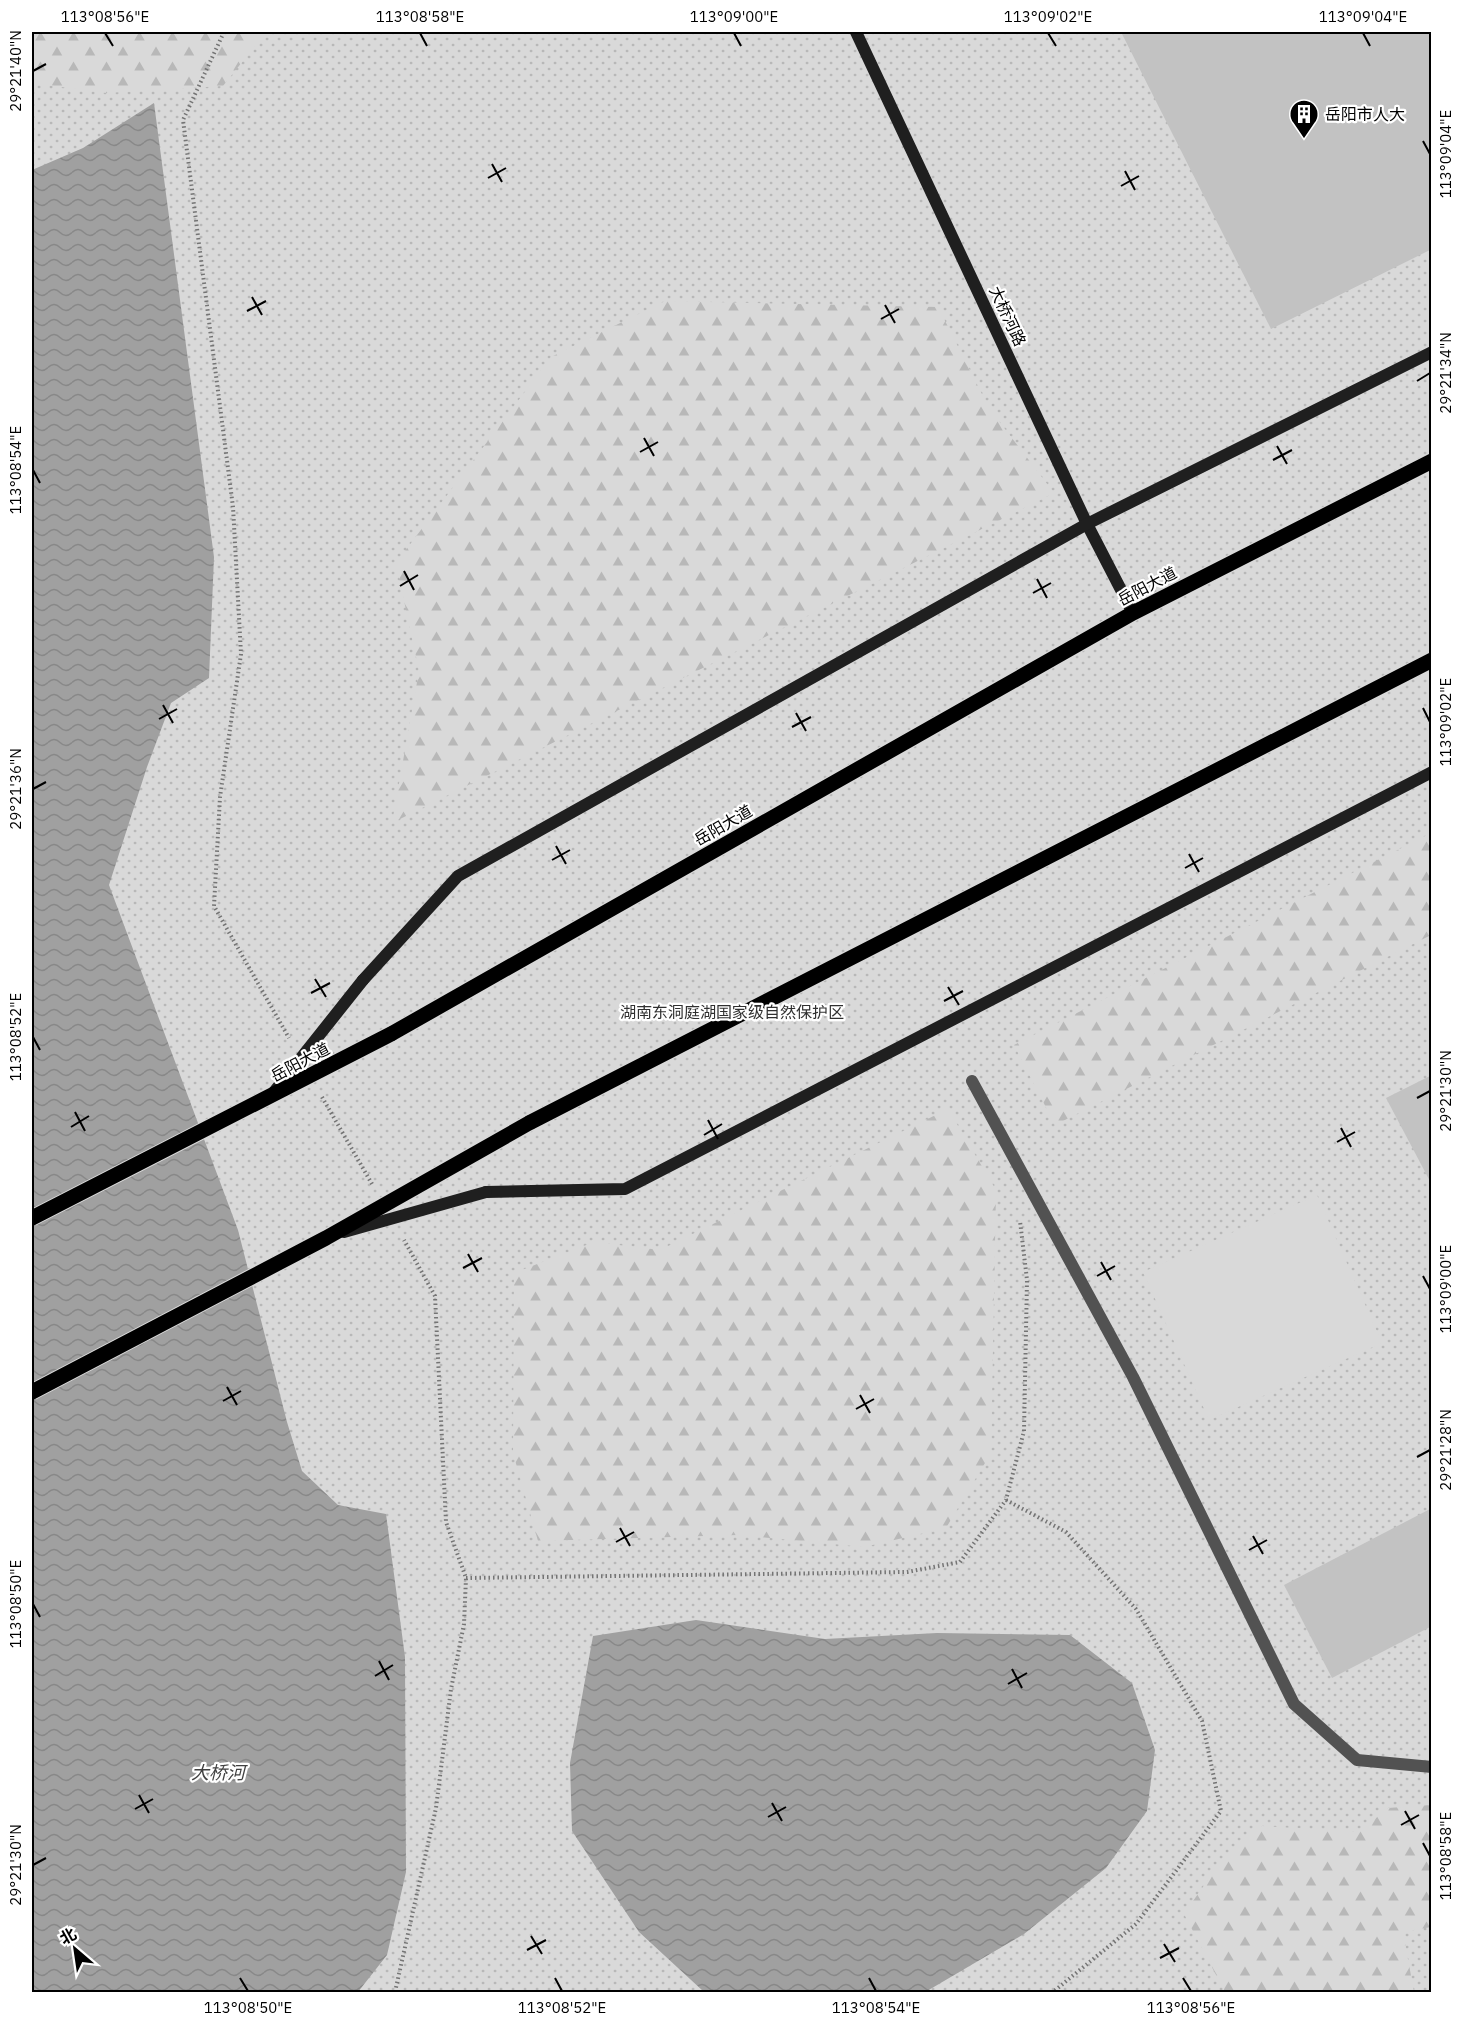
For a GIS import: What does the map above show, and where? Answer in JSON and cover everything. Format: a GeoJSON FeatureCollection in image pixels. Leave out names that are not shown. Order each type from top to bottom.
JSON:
{"type":"FeatureCollection","features":[{"type":"Feature","properties":{"kind":"main road","name":"大桥河路"},"geometry":{"type":"LineString","coordinates":[[856,32],[1087,524],[1133,613]]}},
{"type":"Feature","properties":{"kind":"main road"},"geometry":{"type":"LineString","coordinates":[[269,1098],[363,980],[458,876],[1087,524],[1431,352]]}},
{"type":"Feature","properties":{"kind":"main road","name":"岳阳大道"},"geometry":{"type":"LineString","coordinates":[[32,1218],[391,1034],[1133,613],[1431,460]]}},
{"type":"Feature","properties":{"kind":"main road"},"geometry":{"type":"LineString","coordinates":[[32,1392],[326,1238],[529,1123],[1431,660]]}},
{"type":"Feature","properties":{"kind":"main road"},"geometry":{"type":"LineString","coordinates":[[326,1238],[486,1192],[625,1189],[1431,772]]}},
{"type":"Feature","properties":{"kind":"street"},"geometry":{"type":"LineString","coordinates":[[972,1081],[1133,1377],[1294,1704],[1357,1760],[1431,1767]]}},
{"type":"Feature","properties":{"kind":"path"},"geometry":{"type":"LineString","coordinates":[[466,1578],[907,1572],[960,1562],[1006,1500],[1024,1431],[1027,1280],[1019,1213]]}},
{"type":"Feature","properties":{"kind":"path"},"geometry":{"type":"LineString","coordinates":[[1006,1500],[1066,1533],[1136,1609],[1202,1721],[1221,1811],[1136,1924],[1053,1992]]}},
{"type":"Feature","properties":{"kind":"green space","name":"湖南东洞庭湖国家级自然保护区"},"geometry":{"type":"Polygon","coordinates":[[[32,32],[1431,32],[1431,1992],[32,1992],[32,32]]]}},
{"type":"Feature","properties":{"kind":"green space"},"geometry":{"type":"Polygon","coordinates":[[[32,32],[266,32],[223,86],[106,93],[32,83],[32,32]]]}},
{"type":"Feature","properties":{"kind":"green space"},"geometry":{"type":"Polygon","coordinates":[[[665,301],[938,307],[989,408],[1054,493],[392,823],[419,671],[396,563],[551,357],[665,301]]]}},
{"type":"Feature","properties":{"kind":"green space"},"geometry":{"type":"Polygon","coordinates":[[[1431,833],[1431,935],[1055,1125],[1014,1045],[1431,833]]]}},
{"type":"Feature","properties":{"kind":"green space"},"geometry":{"type":"Polygon","coordinates":[[[948,1109],[996,1190],[991,1453],[946,1528],[864,1547],[738,1535],[538,1541],[513,1453],[514,1273],[594,1242],[660,1250],[948,1109]]]}},
{"type":"Feature","properties":{"kind":"green space"},"geometry":{"type":"Polygon","coordinates":[[[1317,1195],[1382,1343],[1209,1420],[1143,1272],[1317,1195]]]}},
{"type":"Feature","properties":{"kind":"green space"},"geometry":{"type":"Polygon","coordinates":[[[1431,1805],[1431,1927],[1403,1932],[1414,1992],[1225,1992],[1184,1914],[1223,1858],[1262,1826],[1359,1832],[1388,1808],[1431,1805]]]}},
{"type":"Feature","properties":{"kind":"water","name":"大桥河"},"geometry":{"type":"Polygon","coordinates":[[[154,103],[214,557],[209,678],[171,703],[147,767],[109,885],[238,1230],[287,1422],[302,1471],[338,1505],[386,1514],[405,1657],[406,1872],[387,1955],[358,1992],[32,1992],[32,170],[83,148],[154,103]]]}},
{"type":"Feature","properties":{"kind":"water"},"geometry":{"type":"Polygon","coordinates":[[[696,1620],[825,1639],[937,1633],[1070,1635],[1132,1683],[1155,1750],[1147,1811],[1106,1868],[1024,1934],[927,1991],[703,1991],[639,1932],[572,1831],[570,1763],[593,1636],[696,1620]]]}},
{"type":"Feature","properties":{"kind":"building","name":"岳阳市人大"},"geometry":{"type":"Polygon","coordinates":[[[1121,32],[1432,32],[1432,249],[1271,329],[1121,32]]]}},
{"type":"Feature","properties":{"kind":"building"},"geometry":{"type":"Polygon","coordinates":[[[1432,1075],[1432,1185],[1386,1098],[1432,1075]]]}},
{"type":"Feature","properties":{"kind":"building"},"geometry":{"type":"Polygon","coordinates":[[[1432,1508],[1432,1626],[1332,1678],[1284,1585],[1432,1508]]]}},
{"type":"Feature","properties":{"kind":"place","name":"岳阳市人大"},"geometry":{"type":"Point","coordinates":[1304,140]}}]}
